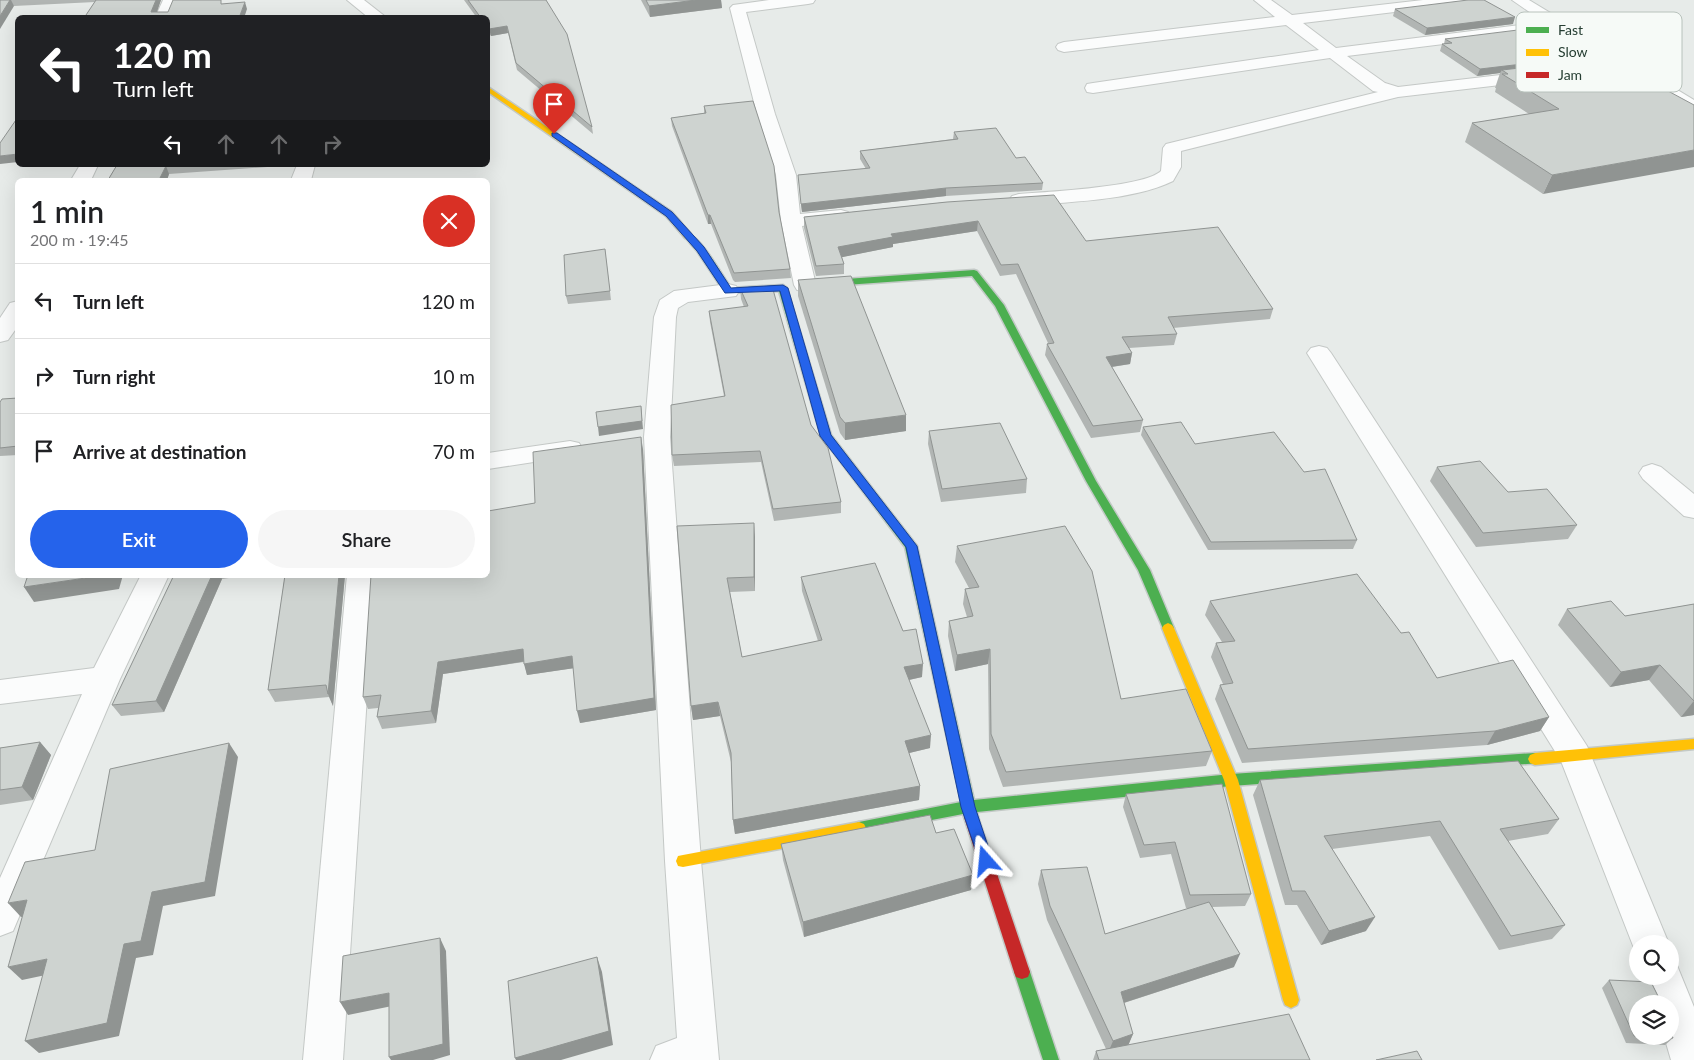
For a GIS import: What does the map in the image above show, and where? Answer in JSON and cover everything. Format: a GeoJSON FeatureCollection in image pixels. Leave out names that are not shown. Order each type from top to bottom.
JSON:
{"type":"FeatureCollection","features":[{"type":"Feature","properties":{"kind":"street"},"geometry":{"type":"LineString","coordinates":[[163,15],[170,0]]}},
{"type":"Feature","properties":{"kind":"street"},"geometry":{"type":"LineString","coordinates":[[805,285],[791,221],[786,176],[766,114],[738,8],[808,0]]}},
{"type":"Feature","properties":{"kind":"street"},"geometry":{"type":"LineString","coordinates":[[1260,0],[1379,87],[1398,92]]}},
{"type":"Feature","properties":{"kind":"street"},"geometry":{"type":"LineString","coordinates":[[1064,47],[1461,0]]}},
{"type":"Feature","properties":{"kind":"street"},"geometry":{"type":"LineString","coordinates":[[1518,0],[1537,12]]}},
{"type":"Feature","properties":{"kind":"street"},"geometry":{"type":"LineString","coordinates":[[357,7],[374,15]]}},
{"type":"Feature","properties":{"kind":"street"},"geometry":{"type":"LineString","coordinates":[[1093,88],[1333,53],[1516,30]]}},
{"type":"Feature","properties":{"kind":"street"},"geometry":{"type":"LineString","coordinates":[[1004,201],[1059,197],[1142,186],[1164,178],[1172,169],[1172,148],[1398,92],[1516,78]]}},
{"type":"Feature","properties":{"kind":"street"},"geometry":{"type":"LineString","coordinates":[[490,91],[669,214],[700,249],[728,291]]}},
{"type":"Feature","properties":{"kind":"street"},"geometry":{"type":"LineString","coordinates":[[1668,92],[1694,107]]}},
{"type":"Feature","properties":{"kind":"street"},"geometry":{"type":"LineString","coordinates":[[791,221],[859,214]]}},
{"type":"Feature","properties":{"kind":"street"},"geometry":{"type":"LineString","coordinates":[[689,1057],[683,861],[647,438],[668,305],[682,296],[728,291],[974,273],[1000,304],[1091,481],[1144,570],[1232,780],[1291,1000]]}},
{"type":"Feature","properties":{"kind":"street"},"geometry":{"type":"LineString","coordinates":[[783,288],[826,436],[911,546],[968,807],[1051,1060]]}},
{"type":"Feature","properties":{"kind":"street"},"geometry":{"type":"LineString","coordinates":[[0,335],[15,312]]}},
{"type":"Feature","properties":{"kind":"street"},"geometry":{"type":"LineString","coordinates":[[1319,352],[1575,756],[1646,935]]}},
{"type":"Feature","properties":{"kind":"street"},"geometry":{"type":"LineString","coordinates":[[490,461],[591,446]]}},
{"type":"Feature","properties":{"kind":"street"},"geometry":{"type":"LineString","coordinates":[[1652,473],[1694,508]]}},
{"type":"Feature","properties":{"kind":"street"},"geometry":{"type":"LineString","coordinates":[[0,919],[104,678],[154,578]]}},
{"type":"Feature","properties":{"kind":"street"},"geometry":{"type":"LineString","coordinates":[[323,1060],[361,578]]}},
{"type":"Feature","properties":{"kind":"street"},"geometry":{"type":"LineString","coordinates":[[0,692],[104,678]]}},
{"type":"Feature","properties":{"kind":"street"},"geometry":{"type":"LineString","coordinates":[[683,861],[968,807],[1232,780],[1575,756],[1694,744]]}},
{"type":"Feature","properties":{"kind":"street"},"geometry":{"type":"LineString","coordinates":[[1666,985],[1691,1060]]}},
{"type":"Feature","properties":{"kind":"building"},"geometry":{"type":"Polygon","coordinates":[[[0,0],[10,0],[0,16],[0,0]]]}},
{"type":"Feature","properties":{"kind":"building"},"geometry":{"type":"Polygon","coordinates":[[[96,0],[156,0],[151,12],[168,12],[173,0],[221,0],[221,4],[245,2],[240,15],[86,15],[96,0]]]}},
{"type":"Feature","properties":{"kind":"building"},"geometry":{"type":"Polygon","coordinates":[[[468,0],[546,0],[567,34],[592,127],[516,63],[507,26],[490,29],[490,15],[479,15],[468,0]]]}},
{"type":"Feature","properties":{"kind":"building"},"geometry":{"type":"Polygon","coordinates":[[[646,0],[696,0],[649,6],[646,0]]]}},
{"type":"Feature","properties":{"kind":"building"},"geometry":{"type":"Polygon","coordinates":[[[1468,0],[1484,0],[1515,17],[1427,28],[1395,9],[1468,0]]]}},
{"type":"Feature","properties":{"kind":"building"},"geometry":{"type":"Polygon","coordinates":[[[1516,30],[1516,65],[1480,69],[1442,44],[1452,43],[1445,39],[1516,30]]]}},
{"type":"Feature","properties":{"kind":"building"},"geometry":{"type":"Polygon","coordinates":[[[1516,68],[1516,83],[1502,74],[1508,74],[1502,70],[1516,68]]]}},
{"type":"Feature","properties":{"kind":"building"},"geometry":{"type":"Polygon","coordinates":[[[1531,92],[1670,92],[1694,105],[1694,150],[1552,175],[1472,123],[1559,109],[1531,92]]]}},
{"type":"Feature","properties":{"kind":"building"},"geometry":{"type":"Polygon","coordinates":[[[753,101],[774,166],[779,212],[790,269],[734,273],[710,215],[708,215],[671,118],[706,113],[704,106],[753,101]]]}},
{"type":"Feature","properties":{"kind":"building"},"geometry":{"type":"Polygon","coordinates":[[[15,121],[15,154],[0,156],[0,143],[15,121]]]}},
{"type":"Feature","properties":{"kind":"building"},"geometry":{"type":"Polygon","coordinates":[[[996,128],[1016,158],[1025,157],[1043,183],[946,188],[801,204],[798,175],[870,168],[860,151],[958,139],[954,132],[996,128]]]}},
{"type":"Feature","properties":{"kind":"building"},"geometry":{"type":"Polygon","coordinates":[[[116,167],[166,167],[160,178],[109,178],[116,167]]]}},
{"type":"Feature","properties":{"kind":"building"},"geometry":{"type":"Polygon","coordinates":[[[1054,195],[1086,241],[1218,227],[1273,309],[1168,317],[1177,334],[1122,337],[1132,353],[1106,357],[1143,420],[1093,426],[1047,344],[1054,343],[1018,264],[1001,265],[978,221],[891,234],[893,237],[838,247],[844,264],[816,266],[804,217],[947,202],[1054,195]]]}},
{"type":"Feature","properties":{"kind":"building"},"geometry":{"type":"Polygon","coordinates":[[[605,249],[610,291],[566,296],[564,255],[605,249]]]}},
{"type":"Feature","properties":{"kind":"building"},"geometry":{"type":"Polygon","coordinates":[[[851,276],[906,415],[845,423],[840,417],[798,280],[851,276]]]}},
{"type":"Feature","properties":{"kind":"building"},"geometry":{"type":"Polygon","coordinates":[[[772,286],[811,425],[828,448],[841,502],[773,509],[760,451],[672,455],[671,405],[725,396],[709,311],[748,306],[740,288],[772,286]]]}},
{"type":"Feature","properties":{"kind":"building"},"geometry":{"type":"Polygon","coordinates":[[[15,398],[15,446],[0,448],[0,402],[2,399],[15,398]]]}},
{"type":"Feature","properties":{"kind":"building"},"geometry":{"type":"Polygon","coordinates":[[[641,406],[642,421],[598,427],[596,412],[641,406]]]}},
{"type":"Feature","properties":{"kind":"building"},"geometry":{"type":"Polygon","coordinates":[[[1181,422],[1195,444],[1274,432],[1304,472],[1325,469],[1357,540],[1211,542],[1143,427],[1181,422]]]}},
{"type":"Feature","properties":{"kind":"building"},"geometry":{"type":"Polygon","coordinates":[[[1000,423],[1027,479],[942,489],[929,431],[1000,423]]]}},
{"type":"Feature","properties":{"kind":"building"},"geometry":{"type":"Polygon","coordinates":[[[641,437],[654,698],[577,711],[572,656],[524,664],[523,649],[438,662],[431,711],[377,717],[381,695],[363,697],[371,578],[490,578],[490,511],[535,503],[533,452],[641,437]]]}},
{"type":"Feature","properties":{"kind":"building"},"geometry":{"type":"Polygon","coordinates":[[[1480,461],[1508,492],[1547,489],[1577,525],[1483,533],[1437,467],[1480,461]]]}},
{"type":"Feature","properties":{"kind":"building"},"geometry":{"type":"Polygon","coordinates":[[[754,523],[754,577],[727,578],[742,657],[822,640],[801,577],[875,563],[903,631],[916,629],[923,664],[904,667],[931,735],[905,741],[920,786],[733,820],[731,753],[718,702],[691,706],[677,526],[754,523]]]}},
{"type":"Feature","properties":{"kind":"building"},"geometry":{"type":"Polygon","coordinates":[[[1065,526],[1092,571],[1121,699],[1186,689],[1212,751],[1006,772],[991,734],[990,649],[957,655],[949,621],[973,616],[965,589],[979,587],[957,546],[1065,526]]]}},
{"type":"Feature","properties":{"kind":"building"},"geometry":{"type":"Polygon","coordinates":[[[1357,574],[1401,633],[1409,632],[1437,678],[1513,660],[1549,717],[1495,731],[1248,749],[1220,685],[1233,683],[1216,643],[1235,641],[1210,601],[1357,574]]]}},
{"type":"Feature","properties":{"kind":"building"},"geometry":{"type":"Polygon","coordinates":[[[27,578],[86,578],[24,587],[27,578]]]}},
{"type":"Feature","properties":{"kind":"building"},"geometry":{"type":"Polygon","coordinates":[[[173,578],[211,578],[156,701],[112,705],[173,578]]]}},
{"type":"Feature","properties":{"kind":"building"},"geometry":{"type":"Polygon","coordinates":[[[285,578],[339,578],[328,694],[326,685],[268,690],[285,578]]]}},
{"type":"Feature","properties":{"kind":"building"},"geometry":{"type":"Polygon","coordinates":[[[1611,601],[1625,616],[1694,604],[1694,701],[1660,665],[1621,672],[1567,609],[1611,601]]]}},
{"type":"Feature","properties":{"kind":"building"},"geometry":{"type":"Polygon","coordinates":[[[40,742],[22,787],[0,790],[0,748],[40,742]]]}},
{"type":"Feature","properties":{"kind":"building"},"geometry":{"type":"Polygon","coordinates":[[[229,743],[205,882],[152,892],[141,941],[124,944],[107,1023],[25,1041],[47,959],[8,967],[27,900],[8,903],[25,862],[95,850],[110,769],[229,743]]]}},
{"type":"Feature","properties":{"kind":"building"},"geometry":{"type":"Polygon","coordinates":[[[1518,761],[1559,819],[1500,829],[1565,925],[1511,936],[1440,821],[1324,836],[1375,917],[1329,931],[1305,891],[1292,891],[1260,780],[1518,761]]]}},
{"type":"Feature","properties":{"kind":"building"},"geometry":{"type":"Polygon","coordinates":[[[1222,784],[1251,894],[1190,895],[1175,842],[1144,845],[1126,794],[1222,784]]]}},
{"type":"Feature","properties":{"kind":"building"},"geometry":{"type":"Polygon","coordinates":[[[930,815],[936,833],[954,829],[973,875],[803,922],[781,844],[930,815]]]}},
{"type":"Feature","properties":{"kind":"building"},"geometry":{"type":"Polygon","coordinates":[[[1087,867],[1105,934],[1209,902],[1240,954],[1121,992],[1133,1034],[1113,1041],[1050,906],[1041,870],[1087,867]]]}},
{"type":"Feature","properties":{"kind":"building"},"geometry":{"type":"Polygon","coordinates":[[[440,938],[443,1044],[389,1057],[389,993],[340,1002],[343,956],[440,938]]]}},
{"type":"Feature","properties":{"kind":"building"},"geometry":{"type":"Polygon","coordinates":[[[597,957],[609,1031],[515,1058],[508,981],[597,957]]]}},
{"type":"Feature","properties":{"kind":"building"},"geometry":{"type":"Polygon","coordinates":[[[1609,980],[1629,981],[1629,985],[1652,985],[1658,995],[1629,995],[1629,1025],[1609,980]]]}},
{"type":"Feature","properties":{"kind":"building"},"geometry":{"type":"Polygon","coordinates":[[[1289,1014],[1310,1060],[1099,1060],[1096,1051],[1289,1014]]]}},
{"type":"Feature","properties":{"kind":"building"},"geometry":{"type":"Polygon","coordinates":[[[1417,1051],[1422,1060],[1376,1060],[1417,1051]]]}},
{"type":"Feature","properties":{"kind":"traffic: fast"},"geometry":{"type":"LineString","coordinates":[[688,236],[700,249],[728,291],[783,288],[826,436],[911,546],[971,817]]}},
{"type":"Feature","properties":{"kind":"traffic: fast"},"geometry":{"type":"LineString","coordinates":[[817,284],[974,273],[999,305],[1091,481],[1144,570],[1168,628]]}},
{"type":"Feature","properties":{"kind":"traffic: fast"},"geometry":{"type":"LineString","coordinates":[[859,828],[968,807],[1231,780],[1535,759]]}},
{"type":"Feature","properties":{"kind":"traffic: fast"},"geometry":{"type":"LineString","coordinates":[[1022,972],[1051,1060]]}},
{"type":"Feature","properties":{"kind":"traffic: slow"},"geometry":{"type":"LineString","coordinates":[[490,90],[669,214],[688,236]]}},
{"type":"Feature","properties":{"kind":"traffic: slow"},"geometry":{"type":"LineString","coordinates":[[1168,628],[1231,780],[1291,1000]]}},
{"type":"Feature","properties":{"kind":"traffic: slow"},"geometry":{"type":"LineString","coordinates":[[1535,759],[1694,744]]}},
{"type":"Feature","properties":{"kind":"traffic: slow"},"geometry":{"type":"LineString","coordinates":[[683,861],[859,828]]}},
{"type":"Feature","properties":{"kind":"traffic: jam"},"geometry":{"type":"LineString","coordinates":[[971,817],[1022,972]]}},
{"type":"Feature","properties":{"kind":"route"},"geometry":{"type":"LineString","coordinates":[[554,134],[669,214],[700,249],[728,291],[783,288],[826,436],[911,546],[968,807],[986,861]]}}]}
